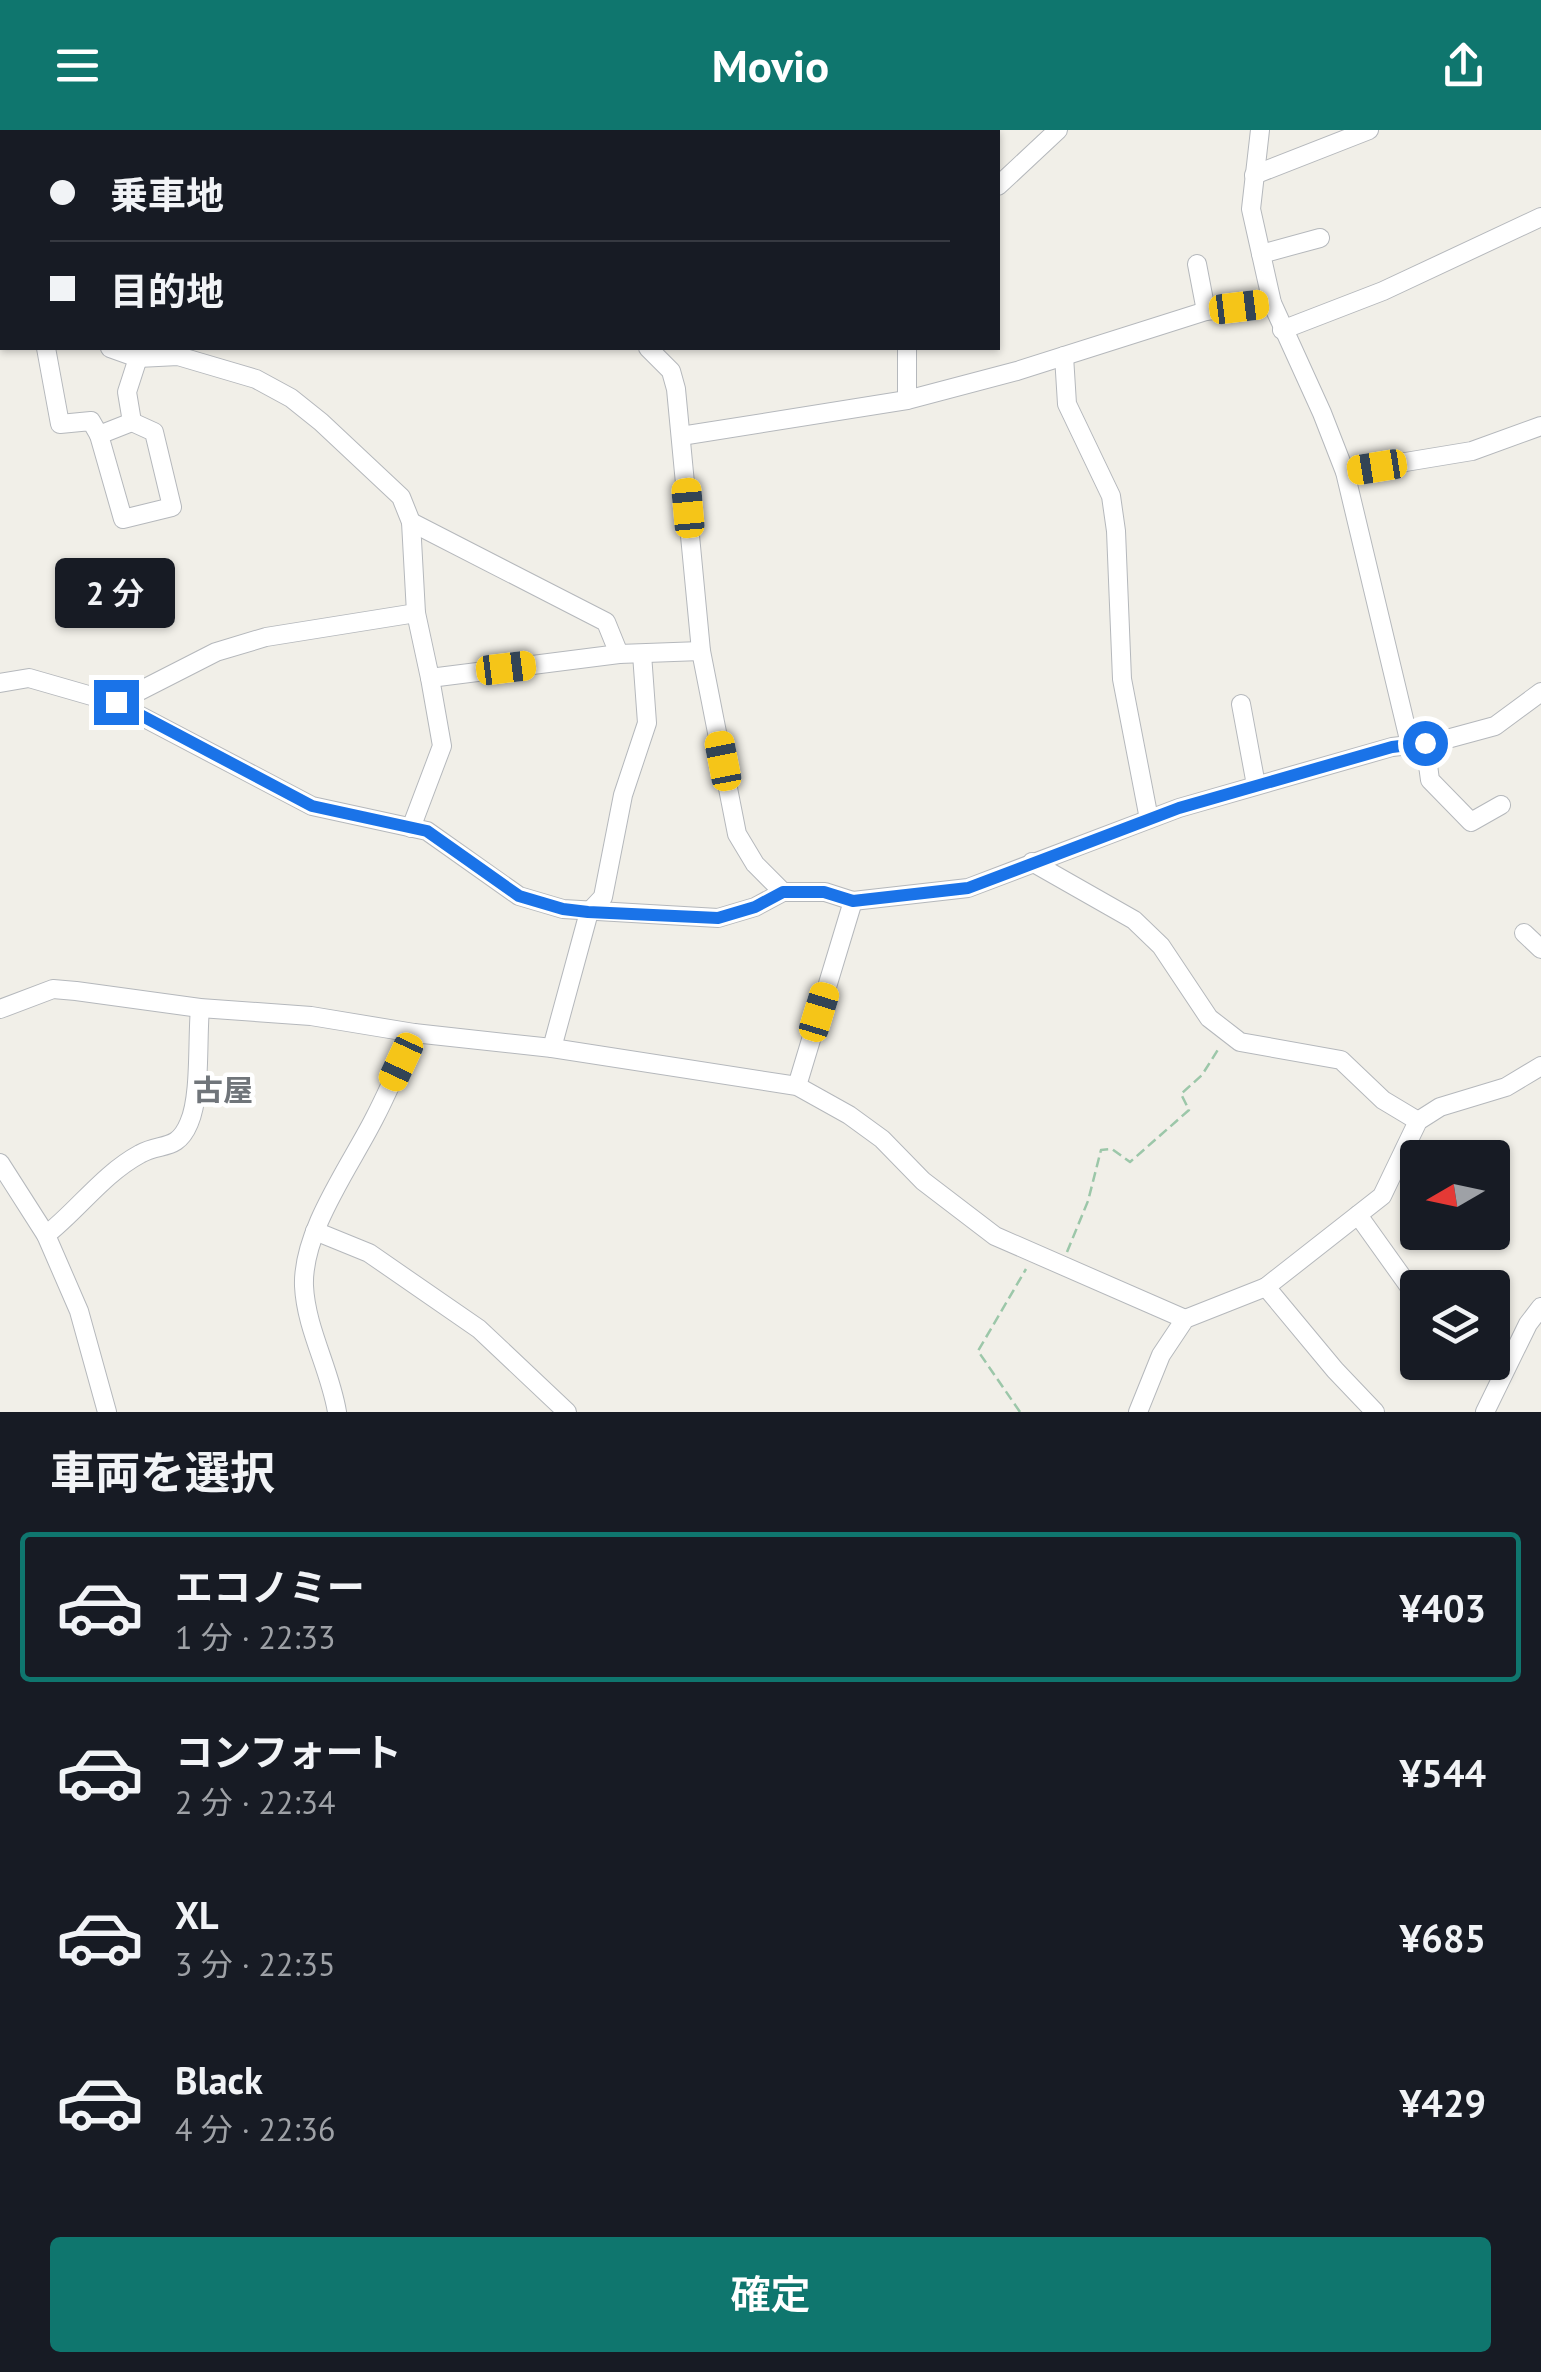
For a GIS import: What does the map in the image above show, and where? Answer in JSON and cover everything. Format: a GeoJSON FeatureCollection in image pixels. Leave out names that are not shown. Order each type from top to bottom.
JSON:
{"type":"FeatureCollection","features":[{"type":"Feature","properties":{"kind":"street"},"geometry":{"type":"LineString","coordinates":[[1260,130],[1250,209],[1272,303],[1345,472],[1430,780],[1472,822],[1501,805]]}},
{"type":"Feature","properties":{"kind":"street"},"geometry":{"type":"LineString","coordinates":[[1254,175],[1369,130]]}},
{"type":"Feature","properties":{"kind":"street"},"geometry":{"type":"LineString","coordinates":[[1000,184],[1054,131]]}},
{"type":"Feature","properties":{"kind":"street"},"geometry":{"type":"LineString","coordinates":[[1282,330],[1383,290],[1541,217]]}},
{"type":"Feature","properties":{"kind":"street"},"geometry":{"type":"LineString","coordinates":[[1260,254],[1320,238]]}},
{"type":"Feature","properties":{"kind":"street"},"geometry":{"type":"LineString","coordinates":[[1196,264],[1206,311]]}},
{"type":"Feature","properties":{"kind":"street"},"geometry":{"type":"LineString","coordinates":[[681,436],[907,400],[1206,311],[1272,303]]}},
{"type":"Feature","properties":{"kind":"street"},"geometry":{"type":"LineString","coordinates":[[46,350],[60,424],[90,421],[100,436],[123,520],[172,507],[154,432],[132,422],[100,436]]}},
{"type":"Feature","properties":{"kind":"street"},"geometry":{"type":"LineString","coordinates":[[116,350],[138,358],[178,356],[256,379],[292,398],[400,497],[411,522],[416,613],[442,746],[411,828]]}},
{"type":"Feature","properties":{"kind":"street"},"geometry":{"type":"LineString","coordinates":[[650,350],[671,371],[681,436],[701,651],[737,834],[754,864],[783,892]]}},
{"type":"Feature","properties":{"kind":"street"},"geometry":{"type":"LineString","coordinates":[[907,350],[907,400]]}},
{"type":"Feature","properties":{"kind":"street"},"geometry":{"type":"LineString","coordinates":[[1064,356],[1067,404],[1111,496],[1122,679],[1148,818]]}},
{"type":"Feature","properties":{"kind":"street"},"geometry":{"type":"LineString","coordinates":[[132,422],[127,392],[138,358]]}},
{"type":"Feature","properties":{"kind":"street"},"geometry":{"type":"LineString","coordinates":[[1345,472],[1472,451],[1541,426]]}},
{"type":"Feature","properties":{"kind":"street"},"geometry":{"type":"LineString","coordinates":[[411,522],[606,622],[619,654]]}},
{"type":"Feature","properties":{"kind":"street"},"geometry":{"type":"LineString","coordinates":[[116,702],[216,652],[266,637],[416,613]]}},
{"type":"Feature","properties":{"kind":"street"},"geometry":{"type":"LineString","coordinates":[[430,678],[619,654],[701,651]]}},
{"type":"Feature","properties":{"kind":"street"},"geometry":{"type":"LineString","coordinates":[[552,1048],[588,912],[602,896],[622,795],[646,723],[642,654]]}},
{"type":"Feature","properties":{"kind":"street"},"geometry":{"type":"LineString","coordinates":[[0,683],[30,678],[116,702],[312,806],[427,831],[519,896],[588,912],[718,918],[755,907],[783,892],[824,892],[853,901],[968,888],[1148,818],[1418,743],[1495,726],[1541,692]]}},
{"type":"Feature","properties":{"kind":"street"},"geometry":{"type":"LineString","coordinates":[[1241,704],[1256,786]]}},
{"type":"Feature","properties":{"kind":"street"},"geometry":{"type":"LineString","coordinates":[[1032,862],[1134,920],[1160,946],[1210,1018],[1240,1042],[1341,1060],[1383,1100],[1418,1120]]}},
{"type":"Feature","properties":{"kind":"street"},"geometry":{"type":"LineString","coordinates":[[797,1086],[853,901]]}},
{"type":"Feature","properties":{"kind":"street"},"geometry":{"type":"LineString","coordinates":[[1524,933],[1541,949]]}},
{"type":"Feature","properties":{"kind":"street"},"geometry":{"type":"LineString","coordinates":[[0,1009],[52,989],[200,1008],[311,1016],[797,1086],[882,1139],[923,1181],[994,1236],[1185,1319]]}},
{"type":"Feature","properties":{"kind":"street"},"geometry":{"type":"LineString","coordinates":[[46,1235],[141,1152],[173,1145],[188,1127],[196,1101],[200,1008]]}},
{"type":"Feature","properties":{"kind":"street"},"geometry":{"type":"LineString","coordinates":[[336,1412],[332,1380],[310,1320],[304,1284],[315,1231],[375,1118],[414,1033]]}},
{"type":"Feature","properties":{"kind":"street"},"geometry":{"type":"LineString","coordinates":[[1138,1412],[1162,1355],[1185,1319],[1266,1287],[1382,1196],[1418,1120],[1440,1107],[1506,1086],[1541,1066]]}},
{"type":"Feature","properties":{"kind":"street"},"geometry":{"type":"LineString","coordinates":[[0,1164],[46,1235],[79,1312],[107,1412]]}},
{"type":"Feature","properties":{"kind":"street"},"geometry":{"type":"LineString","coordinates":[[1358,1215],[1400,1274]]}},
{"type":"Feature","properties":{"kind":"street"},"geometry":{"type":"LineString","coordinates":[[315,1231],[369,1253],[479,1329],[568,1412]]}},
{"type":"Feature","properties":{"kind":"street"},"geometry":{"type":"LineString","coordinates":[[1266,1287],[1375,1412]]}},
{"type":"Feature","properties":{"kind":"street"},"geometry":{"type":"LineString","coordinates":[[1485,1412],[1528,1324],[1541,1307]]}},
{"type":"Feature","properties":{"kind":"path"},"geometry":{"type":"LineString","coordinates":[[1060,1267],[1088,1202],[1101,1150],[1112,1148],[1130,1162],[1189,1110],[1181,1094],[1202,1075],[1228,1033]]}},
{"type":"Feature","properties":{"kind":"path"},"geometry":{"type":"LineString","coordinates":[[1020,1412],[978,1351],[1034,1256]]}},
{"type":"Feature","properties":{"kind":"district","name":"古屋"},"geometry":{"type":"Point","coordinates":[223,1091]}},
{"type":"Feature","properties":{"kind":"route"},"geometry":{"type":"LineString","coordinates":[[116,702],[312,806],[427,831],[519,896],[588,912],[718,918],[755,907],[783,892],[824,892],[853,901],[968,888],[1179,808],[1392,747],[1425,743]]}}]}
